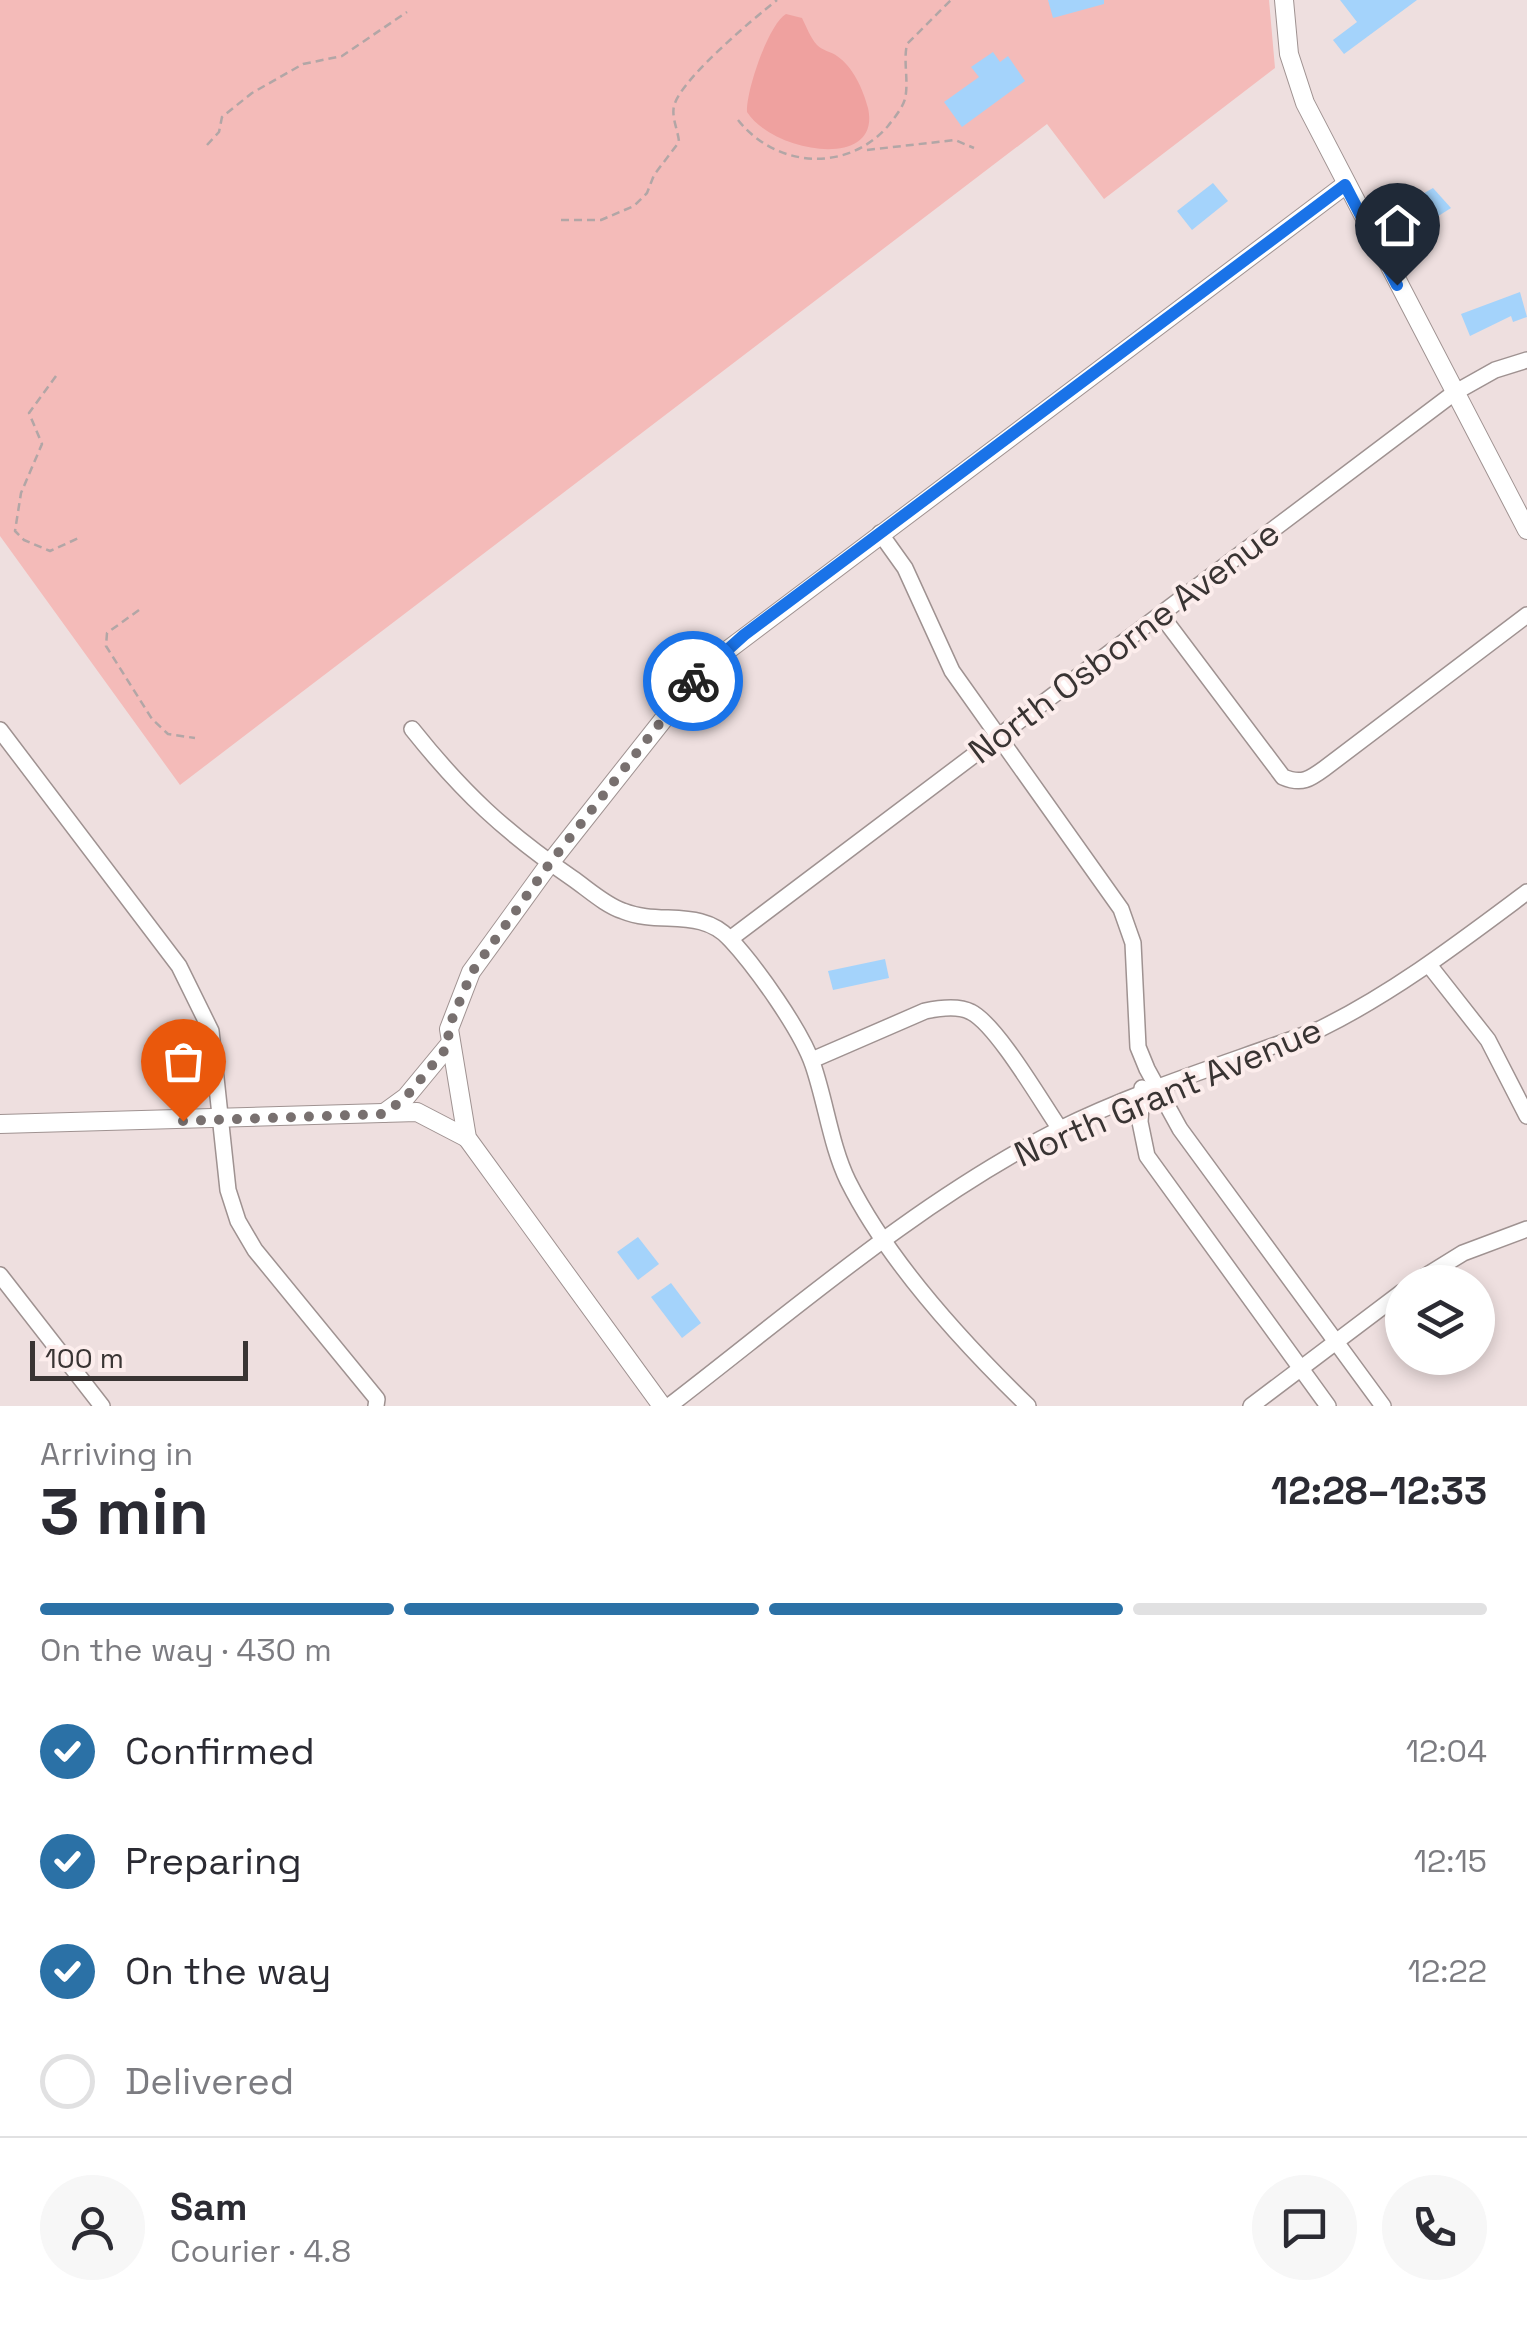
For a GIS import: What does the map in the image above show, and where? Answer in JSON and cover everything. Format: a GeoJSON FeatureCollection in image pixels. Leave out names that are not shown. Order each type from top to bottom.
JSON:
{"type":"FeatureCollection","features":[{"type":"Feature","properties":{"kind":"street"},"geometry":{"type":"LineString","coordinates":[[1284,0],[1286,39],[1295,78],[1345,185],[1527,530]]}},
{"type":"Feature","properties":{"kind":"street"},"geometry":{"type":"LineString","coordinates":[[666,1406],[467,1138],[448,1029],[472,972],[550,863],[704,668],[1345,185]]}},
{"type":"Feature","properties":{"kind":"street","name":"North Osborne Avenue"},"geometry":{"type":"LineString","coordinates":[[730,939],[1454,393],[1494,370],[1527,360]]}},
{"type":"Feature","properties":{"kind":"street"},"geometry":{"type":"LineString","coordinates":[[880,533],[905,568],[952,671],[1120,910],[1133,943],[1138,1047],[1180,1129],[1384,1406]]}},
{"type":"Feature","properties":{"kind":"street"},"geometry":{"type":"LineString","coordinates":[[1161,614],[1284,777],[1295,782],[1307,781],[1527,615]]}},
{"type":"Feature","properties":{"kind":"street"},"geometry":{"type":"LineString","coordinates":[[412,729],[460,789],[550,863],[623,912],[696,919],[711,924],[730,939],[797,1031],[812,1060],[846,1177],[885,1239],[962,1338],[1028,1406]]}},
{"type":"Feature","properties":{"kind":"street"},"geometry":{"type":"LineString","coordinates":[[0,730],[179,966],[211,1031],[228,1190],[255,1250],[377,1402]]}},
{"type":"Feature","properties":{"kind":"street","name":"North Grant Avenue"},"geometry":{"type":"LineString","coordinates":[[666,1406],[885,1239],[968,1182],[1060,1129],[1320,1029],[1358,1010],[1430,965],[1527,892]]}},
{"type":"Feature","properties":{"kind":"street"},"geometry":{"type":"LineString","coordinates":[[1430,965],[1488,1040],[1527,1116]]}},
{"type":"Feature","properties":{"kind":"street"},"geometry":{"type":"LineString","coordinates":[[812,1060],[925,1011],[945,1007],[970,1011],[989,1027],[1060,1129]]}},
{"type":"Feature","properties":{"kind":"street"},"geometry":{"type":"LineString","coordinates":[[384,1114],[406,1097],[449,1045]]}},
{"type":"Feature","properties":{"kind":"street"},"geometry":{"type":"LineString","coordinates":[[1147,1069],[1140,1097],[1147,1156],[1328,1406]]}},
{"type":"Feature","properties":{"kind":"street"},"geometry":{"type":"LineString","coordinates":[[0,1124],[417,1112],[467,1138]]}},
{"type":"Feature","properties":{"kind":"street"},"geometry":{"type":"LineString","coordinates":[[1444,1265],[1463,1253],[1527,1229]]}},
{"type":"Feature","properties":{"kind":"street"},"geometry":{"type":"LineString","coordinates":[[0,1275],[102,1406]]}},
{"type":"Feature","properties":{"kind":"street"},"geometry":{"type":"LineString","coordinates":[[1251,1406],[1385,1305]]}},
{"type":"Feature","properties":{"kind":"path"},"geometry":{"type":"LineString","coordinates":[[561,220],[601,220],[634,206],[647,193],[654,175],[679,142],[673,112],[675,100],[708,63],[777,0]]}},
{"type":"Feature","properties":{"kind":"path"},"geometry":{"type":"LineString","coordinates":[[864,150],[896,117],[905,99],[907,44],[951,0]]}},
{"type":"Feature","properties":{"kind":"path"},"geometry":{"type":"LineString","coordinates":[[207,146],[219,132],[222,118],[252,93],[303,64],[342,56],[408,12]]}},
{"type":"Feature","properties":{"kind":"path"},"geometry":{"type":"LineString","coordinates":[[738,120],[750,135],[791,154],[816,158],[955,140],[974,148]]}},
{"type":"Feature","properties":{"kind":"path"},"geometry":{"type":"LineString","coordinates":[[56,376],[29,413],[42,444],[21,493],[15,531],[24,540],[50,551],[81,537]]}},
{"type":"Feature","properties":{"kind":"path"},"geometry":{"type":"LineString","coordinates":[[139,610],[107,633],[106,646],[152,719],[168,734],[195,738]]}},
{"type":"Feature","properties":{"kind":"shaded area"},"geometry":{"type":"Polygon","coordinates":[[[0,0],[1269,0],[1275,68],[1104,199],[1047,124],[180,785],[0,536],[0,0]]]}},
{"type":"Feature","properties":{"kind":"shaded area"},"geometry":{"type":"Polygon","coordinates":[[[786,14],[802,18],[817,45],[843,61],[857,79],[868,108],[868,128],[859,141],[843,148],[800,145],[779,138],[747,112],[759,59],[772,31],[786,14]]]}},
{"type":"Feature","properties":{"kind":"building"},"geometry":{"type":"Polygon","coordinates":[[[1048,0],[1104,0],[1104,4],[1053,18],[1048,0]]]}},
{"type":"Feature","properties":{"kind":"building"},"geometry":{"type":"Polygon","coordinates":[[[1340,0],[1417,0],[1344,54],[1333,40],[1357,22],[1340,0]]]}},
{"type":"Feature","properties":{"kind":"building"},"geometry":{"type":"Polygon","coordinates":[[[993,52],[1000,62],[1008,56],[1025,81],[962,127],[944,102],[979,77],[971,67],[993,52]]]}},
{"type":"Feature","properties":{"kind":"building"},"geometry":{"type":"Polygon","coordinates":[[[1213,183],[1228,201],[1192,230],[1177,211],[1213,183]]]}},
{"type":"Feature","properties":{"kind":"building"},"geometry":{"type":"Polygon","coordinates":[[[1433,188],[1451,208],[1432,220],[1419,196],[1433,188]]]}},
{"type":"Feature","properties":{"kind":"building"},"geometry":{"type":"Polygon","coordinates":[[[1520,292],[1527,317],[1513,322],[1511,316],[1470,336],[1461,314],[1520,292]]]}},
{"type":"Feature","properties":{"kind":"building"},"geometry":{"type":"Polygon","coordinates":[[[885,959],[889,978],[833,990],[828,971],[885,959]]]}},
{"type":"Feature","properties":{"kind":"building"},"geometry":{"type":"Polygon","coordinates":[[[638,1237],[659,1264],[638,1280],[617,1252],[638,1237]]]}},
{"type":"Feature","properties":{"kind":"building"},"geometry":{"type":"Polygon","coordinates":[[[671,1283],[701,1323],[682,1338],[651,1297],[671,1283]]]}},
{"type":"Feature","properties":{"kind":"way so far"},"geometry":{"type":"LineString","coordinates":[[183,1121],[384,1114],[406,1097],[449,1045],[448,1029],[472,972],[550,863],[693,681]]}},
{"type":"Feature","properties":{"kind":"route"},"geometry":{"type":"LineString","coordinates":[[693,681],[744,635],[1345,185],[1397,285]]}}]}
